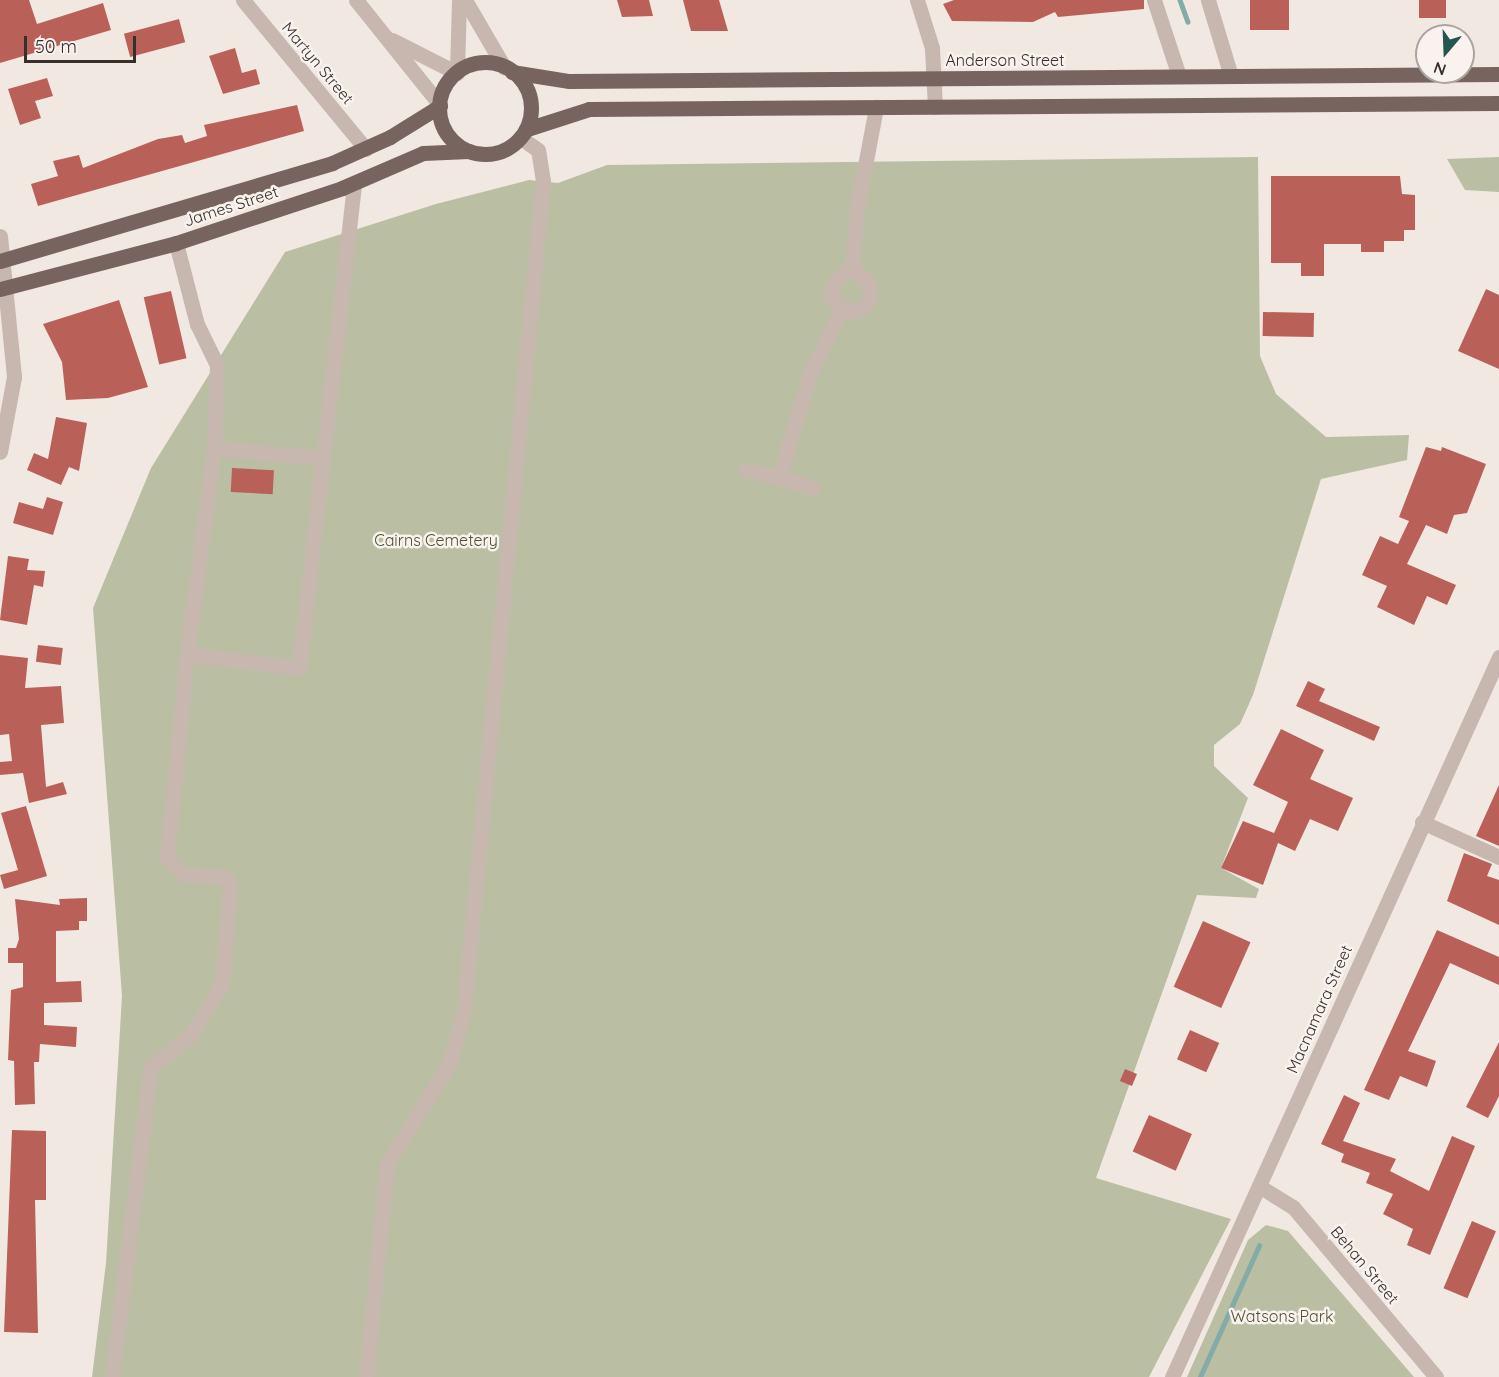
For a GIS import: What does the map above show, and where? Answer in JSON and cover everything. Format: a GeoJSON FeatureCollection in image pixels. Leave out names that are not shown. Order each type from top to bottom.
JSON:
{"type":"FeatureCollection","features":[{"type":"Feature","properties":{"kind":"main road"},"geometry":{"type":"LineString","coordinates":[[524,133],[529,94],[508,69],[480,63],[457,73],[440,105],[449,136],[469,151],[493,153],[524,133],[589,109],[1499,103]]}},
{"type":"Feature","properties":{"kind":"main road","name":"Anderson Street"},"geometry":{"type":"LineString","coordinates":[[508,69],[562,81],[1499,74]]}},
{"type":"Feature","properties":{"kind":"main road","name":"James Street"},"geometry":{"type":"LineString","coordinates":[[2,260],[366,149],[440,105]]}},
{"type":"Feature","properties":{"kind":"main road","name":"James Street"},"geometry":{"type":"LineString","coordinates":[[3,288],[176,243],[354,183],[423,153],[469,151]]}},
{"type":"Feature","properties":{"kind":"street","name":"Martyn Street"},"geometry":{"type":"LineString","coordinates":[[243,0],[366,149]]}},
{"type":"Feature","properties":{"kind":"street"},"geometry":{"type":"LineString","coordinates":[[356,0],[440,105]]}},
{"type":"Feature","properties":{"kind":"street"},"geometry":{"type":"LineString","coordinates":[[385,35],[457,73],[459,0]]}},
{"type":"Feature","properties":{"kind":"street"},"geometry":{"type":"LineString","coordinates":[[465,0],[508,69]]}},
{"type":"Feature","properties":{"kind":"street"},"geometry":{"type":"LineString","coordinates":[[917,0],[930,36],[935,107]]}},
{"type":"Feature","properties":{"kind":"street"},"geometry":{"type":"LineString","coordinates":[[1154,0],[1179,76]]}},
{"type":"Feature","properties":{"kind":"street"},"geometry":{"type":"LineString","coordinates":[[1208,0],[1231,76]]}},
{"type":"Feature","properties":{"kind":"street"},"geometry":{"type":"LineString","coordinates":[[852,266],[869,284],[870,298],[865,307],[842,308],[831,296],[833,283],[852,266],[876,107]]}},
{"type":"Feature","properties":{"kind":"street"},"geometry":{"type":"LineString","coordinates":[[366,1377],[387,1164],[450,1062],[464,1009],[543,182],[538,150],[524,133]]}},
{"type":"Feature","properties":{"kind":"street"},"geometry":{"type":"LineString","coordinates":[[187,654],[299,668],[320,458],[354,183]]}},
{"type":"Feature","properties":{"kind":"street"},"geometry":{"type":"LineString","coordinates":[[0,236],[3,288],[14,377],[0,452]]}},
{"type":"Feature","properties":{"kind":"street"},"geometry":{"type":"LineString","coordinates":[[112,1377],[151,1066],[190,1036],[222,984],[231,885],[226,877],[183,874],[167,858],[187,654],[213,448],[217,365],[197,324],[176,243]]}},
{"type":"Feature","properties":{"kind":"street"},"geometry":{"type":"LineString","coordinates":[[779,477],[811,371],[842,308]]}},
{"type":"Feature","properties":{"kind":"street"},"geometry":{"type":"LineString","coordinates":[[213,448],[320,458]]}},
{"type":"Feature","properties":{"kind":"street"},"geometry":{"type":"LineString","coordinates":[[745,470],[779,477],[813,488]]}},
{"type":"Feature","properties":{"kind":"street","name":"Macnamara Street"},"geometry":{"type":"LineString","coordinates":[[1172,1377],[1422,822],[1499,657]]}},
{"type":"Feature","properties":{"kind":"street"},"geometry":{"type":"LineString","coordinates":[[1422,822],[1499,857]]}},
{"type":"Feature","properties":{"kind":"street","name":"Behan Street"},"geometry":{"type":"LineString","coordinates":[[1259,1186],[1293,1207],[1436,1377]]}},
{"type":"Feature","properties":{"kind":"green space","name":"Cairns Cemetery"},"geometry":{"type":"Polygon","coordinates":[[[1258,157],[1260,356],[1276,394],[1326,437],[1409,435],[1407,460],[1321,479],[1253,695],[1240,724],[1214,745],[1214,766],[1248,798],[1221,868],[1259,889],[1256,898],[1197,895],[1096,1178],[1231,1219],[1149,1377],[92,1377],[106,1263],[122,996],[93,608],[151,468],[285,252],[436,204],[529,180],[558,183],[607,165],[1258,157]]]}},
{"type":"Feature","properties":{"kind":"green space"},"geometry":{"type":"Polygon","coordinates":[[[1499,157],[1499,192],[1465,190],[1447,159],[1499,157]]]}},
{"type":"Feature","properties":{"kind":"green space","name":"Watsons Park"},"geometry":{"type":"Polygon","coordinates":[[[1266,1225],[1288,1231],[1414,1377],[1187,1377],[1248,1240],[1266,1225]]]}},
{"type":"Feature","properties":{"kind":"building"},"geometry":{"type":"Polygon","coordinates":[[[0,0],[29,0],[37,24],[103,3],[111,30],[0,63],[0,0]]]}},
{"type":"Feature","properties":{"kind":"building"},"geometry":{"type":"Polygon","coordinates":[[[617,0],[649,0],[653,16],[622,17],[617,0]]]}},
{"type":"Feature","properties":{"kind":"building"},"geometry":{"type":"Polygon","coordinates":[[[683,0],[719,0],[728,31],[691,31],[683,0]]]}},
{"type":"Feature","properties":{"kind":"building"},"geometry":{"type":"Polygon","coordinates":[[[954,0],[1144,0],[1144,9],[1058,17],[1055,12],[1033,22],[952,21],[943,4],[954,0]]]}},
{"type":"Feature","properties":{"kind":"building"},"geometry":{"type":"Polygon","coordinates":[[[1250,0],[1289,0],[1289,30],[1250,30],[1250,0]]]}},
{"type":"Feature","properties":{"kind":"building"},"geometry":{"type":"Polygon","coordinates":[[[1419,0],[1446,0],[1446,18],[1419,18],[1419,0]]]}},
{"type":"Feature","properties":{"kind":"building"},"geometry":{"type":"Polygon","coordinates":[[[179,19],[185,42],[130,57],[124,34],[179,19]]]}},
{"type":"Feature","properties":{"kind":"building"},"geometry":{"type":"Polygon","coordinates":[[[235,48],[242,73],[256,69],[260,84],[223,94],[209,56],[235,48]]]}},
{"type":"Feature","properties":{"kind":"building"},"geometry":{"type":"Polygon","coordinates":[[[47,78],[53,96],[35,101],[41,118],[20,125],[8,89],[47,78]]]}},
{"type":"Feature","properties":{"kind":"building"},"geometry":{"type":"Polygon","coordinates":[[[297,105],[304,131],[38,206],[31,184],[58,176],[53,161],[79,155],[83,168],[158,139],[182,135],[185,143],[207,136],[204,125],[297,105]]]}},
{"type":"Feature","properties":{"kind":"building"},"geometry":{"type":"Polygon","coordinates":[[[1271,176],[1400,176],[1402,194],[1415,195],[1415,230],[1404,230],[1404,241],[1384,241],[1384,252],[1361,252],[1361,244],[1324,244],[1324,276],[1301,276],[1301,263],[1271,263],[1271,176]]]}},
{"type":"Feature","properties":{"kind":"building"},"geometry":{"type":"Polygon","coordinates":[[[1486,289],[1499,295],[1499,369],[1458,351],[1486,289]]]}},
{"type":"Feature","properties":{"kind":"building"},"geometry":{"type":"Polygon","coordinates":[[[171,291],[187,358],[159,365],[144,297],[171,291]]]}},
{"type":"Feature","properties":{"kind":"building"},"geometry":{"type":"Polygon","coordinates":[[[119,300],[148,387],[108,398],[66,400],[62,362],[43,324],[119,300]]]}},
{"type":"Feature","properties":{"kind":"building"},"geometry":{"type":"Polygon","coordinates":[[[1263,312],[1314,313],[1314,337],[1263,336],[1263,312]]]}},
{"type":"Feature","properties":{"kind":"building"},"geometry":{"type":"Polygon","coordinates":[[[56,417],[87,423],[79,471],[69,467],[61,485],[27,470],[34,453],[48,459],[56,417]]]}},
{"type":"Feature","properties":{"kind":"building"},"geometry":{"type":"Polygon","coordinates":[[[1426,447],[1441,451],[1442,447],[1486,464],[1467,513],[1454,515],[1447,534],[1426,525],[1407,564],[1456,585],[1447,605],[1427,596],[1414,625],[1377,607],[1387,586],[1362,575],[1380,536],[1398,544],[1409,521],[1399,517],[1426,447]]]}},
{"type":"Feature","properties":{"kind":"building"},"geometry":{"type":"Polygon","coordinates":[[[232,468],[274,470],[273,494],[231,492],[232,468]]]}},
{"type":"Feature","properties":{"kind":"building"},"geometry":{"type":"Polygon","coordinates":[[[47,497],[63,502],[53,535],[13,523],[19,502],[43,509],[47,497]]]}},
{"type":"Feature","properties":{"kind":"building"},"geometry":{"type":"Polygon","coordinates":[[[8,556],[29,559],[27,570],[45,571],[43,587],[34,585],[27,625],[0,620],[8,556]]]}},
{"type":"Feature","properties":{"kind":"building"},"geometry":{"type":"Polygon","coordinates":[[[38,645],[63,648],[61,665],[36,662],[38,645]]]}},
{"type":"Feature","properties":{"kind":"building"},"geometry":{"type":"Polygon","coordinates":[[[0,655],[28,658],[25,688],[61,686],[64,723],[41,725],[46,787],[63,782],[67,794],[29,803],[23,773],[0,775],[0,762],[12,761],[9,734],[0,735],[0,655]]]}},
{"type":"Feature","properties":{"kind":"building"},"geometry":{"type":"Polygon","coordinates":[[[1308,681],[1325,689],[1319,701],[1380,727],[1374,741],[1296,706],[1308,681]]]}},
{"type":"Feature","properties":{"kind":"building"},"geometry":{"type":"Polygon","coordinates":[[[1281,729],[1324,750],[1310,779],[1353,798],[1338,831],[1310,819],[1295,851],[1278,843],[1263,885],[1221,868],[1243,821],[1274,833],[1288,802],[1253,785],[1281,729]]]}},
{"type":"Feature","properties":{"kind":"building"},"geometry":{"type":"Polygon","coordinates":[[[1499,785],[1499,846],[1476,836],[1499,785]]]}},
{"type":"Feature","properties":{"kind":"building"},"geometry":{"type":"Polygon","coordinates":[[[26,806],[47,876],[4,889],[0,875],[18,870],[1,813],[26,806]]]}},
{"type":"Feature","properties":{"kind":"building"},"geometry":{"type":"Polygon","coordinates":[[[1464,853],[1492,864],[1487,876],[1499,880],[1499,925],[1447,901],[1464,853]]]}},
{"type":"Feature","properties":{"kind":"building"},"geometry":{"type":"Polygon","coordinates":[[[87,898],[87,921],[79,921],[79,930],[56,931],[56,982],[81,981],[82,1002],[44,1003],[44,1025],[77,1027],[76,1047],[40,1044],[39,1062],[34,1062],[35,1104],[15,1105],[14,1061],[8,1060],[11,990],[23,987],[23,963],[8,963],[8,948],[16,948],[19,939],[15,899],[60,905],[59,899],[87,898]]]}},
{"type":"Feature","properties":{"kind":"building"},"geometry":{"type":"Polygon","coordinates":[[[1203,921],[1251,942],[1221,1008],[1174,987],[1203,921]]]}},
{"type":"Feature","properties":{"kind":"building"},"geometry":{"type":"Polygon","coordinates":[[[1437,930],[1499,957],[1499,985],[1450,963],[1408,1051],[1436,1061],[1427,1087],[1400,1076],[1389,1100],[1364,1090],[1437,930]]]}},
{"type":"Feature","properties":{"kind":"building"},"geometry":{"type":"Polygon","coordinates":[[[1190,1030],[1219,1043],[1206,1072],[1177,1059],[1190,1030]]]}},
{"type":"Feature","properties":{"kind":"building"},"geometry":{"type":"Polygon","coordinates":[[[1499,1042],[1499,1096],[1488,1118],[1466,1107],[1499,1042]]]}},
{"type":"Feature","properties":{"kind":"building"},"geometry":{"type":"Polygon","coordinates":[[[1125,1069],[1137,1074],[1132,1086],[1120,1081],[1125,1069]]]}},
{"type":"Feature","properties":{"kind":"building"},"geometry":{"type":"Polygon","coordinates":[[[1344,1095],[1360,1103],[1343,1141],[1396,1159],[1390,1171],[1429,1191],[1452,1136],[1475,1146],[1430,1255],[1407,1245],[1413,1229],[1383,1214],[1393,1194],[1366,1183],[1370,1173],[1341,1162],[1344,1154],[1321,1144],[1344,1095]]]}},
{"type":"Feature","properties":{"kind":"building"},"geometry":{"type":"Polygon","coordinates":[[[1149,1115],[1192,1134],[1176,1171],[1133,1152],[1149,1115]]]}},
{"type":"Feature","properties":{"kind":"building"},"geometry":{"type":"Polygon","coordinates":[[[12,1130],[46,1131],[46,1200],[35,1200],[38,1333],[4,1332],[12,1130]]]}},
{"type":"Feature","properties":{"kind":"building"},"geometry":{"type":"Polygon","coordinates":[[[1472,1221],[1496,1231],[1467,1298],[1443,1288],[1472,1221]]]}},
{"type":"Feature","properties":{"kind":"waterway"},"geometry":{"type":"LineString","coordinates":[[1180,0],[1188,22]]}},
{"type":"Feature","properties":{"kind":"waterway"},"geometry":{"type":"LineString","coordinates":[[1200,1377],[1259,1246]]}}]}
